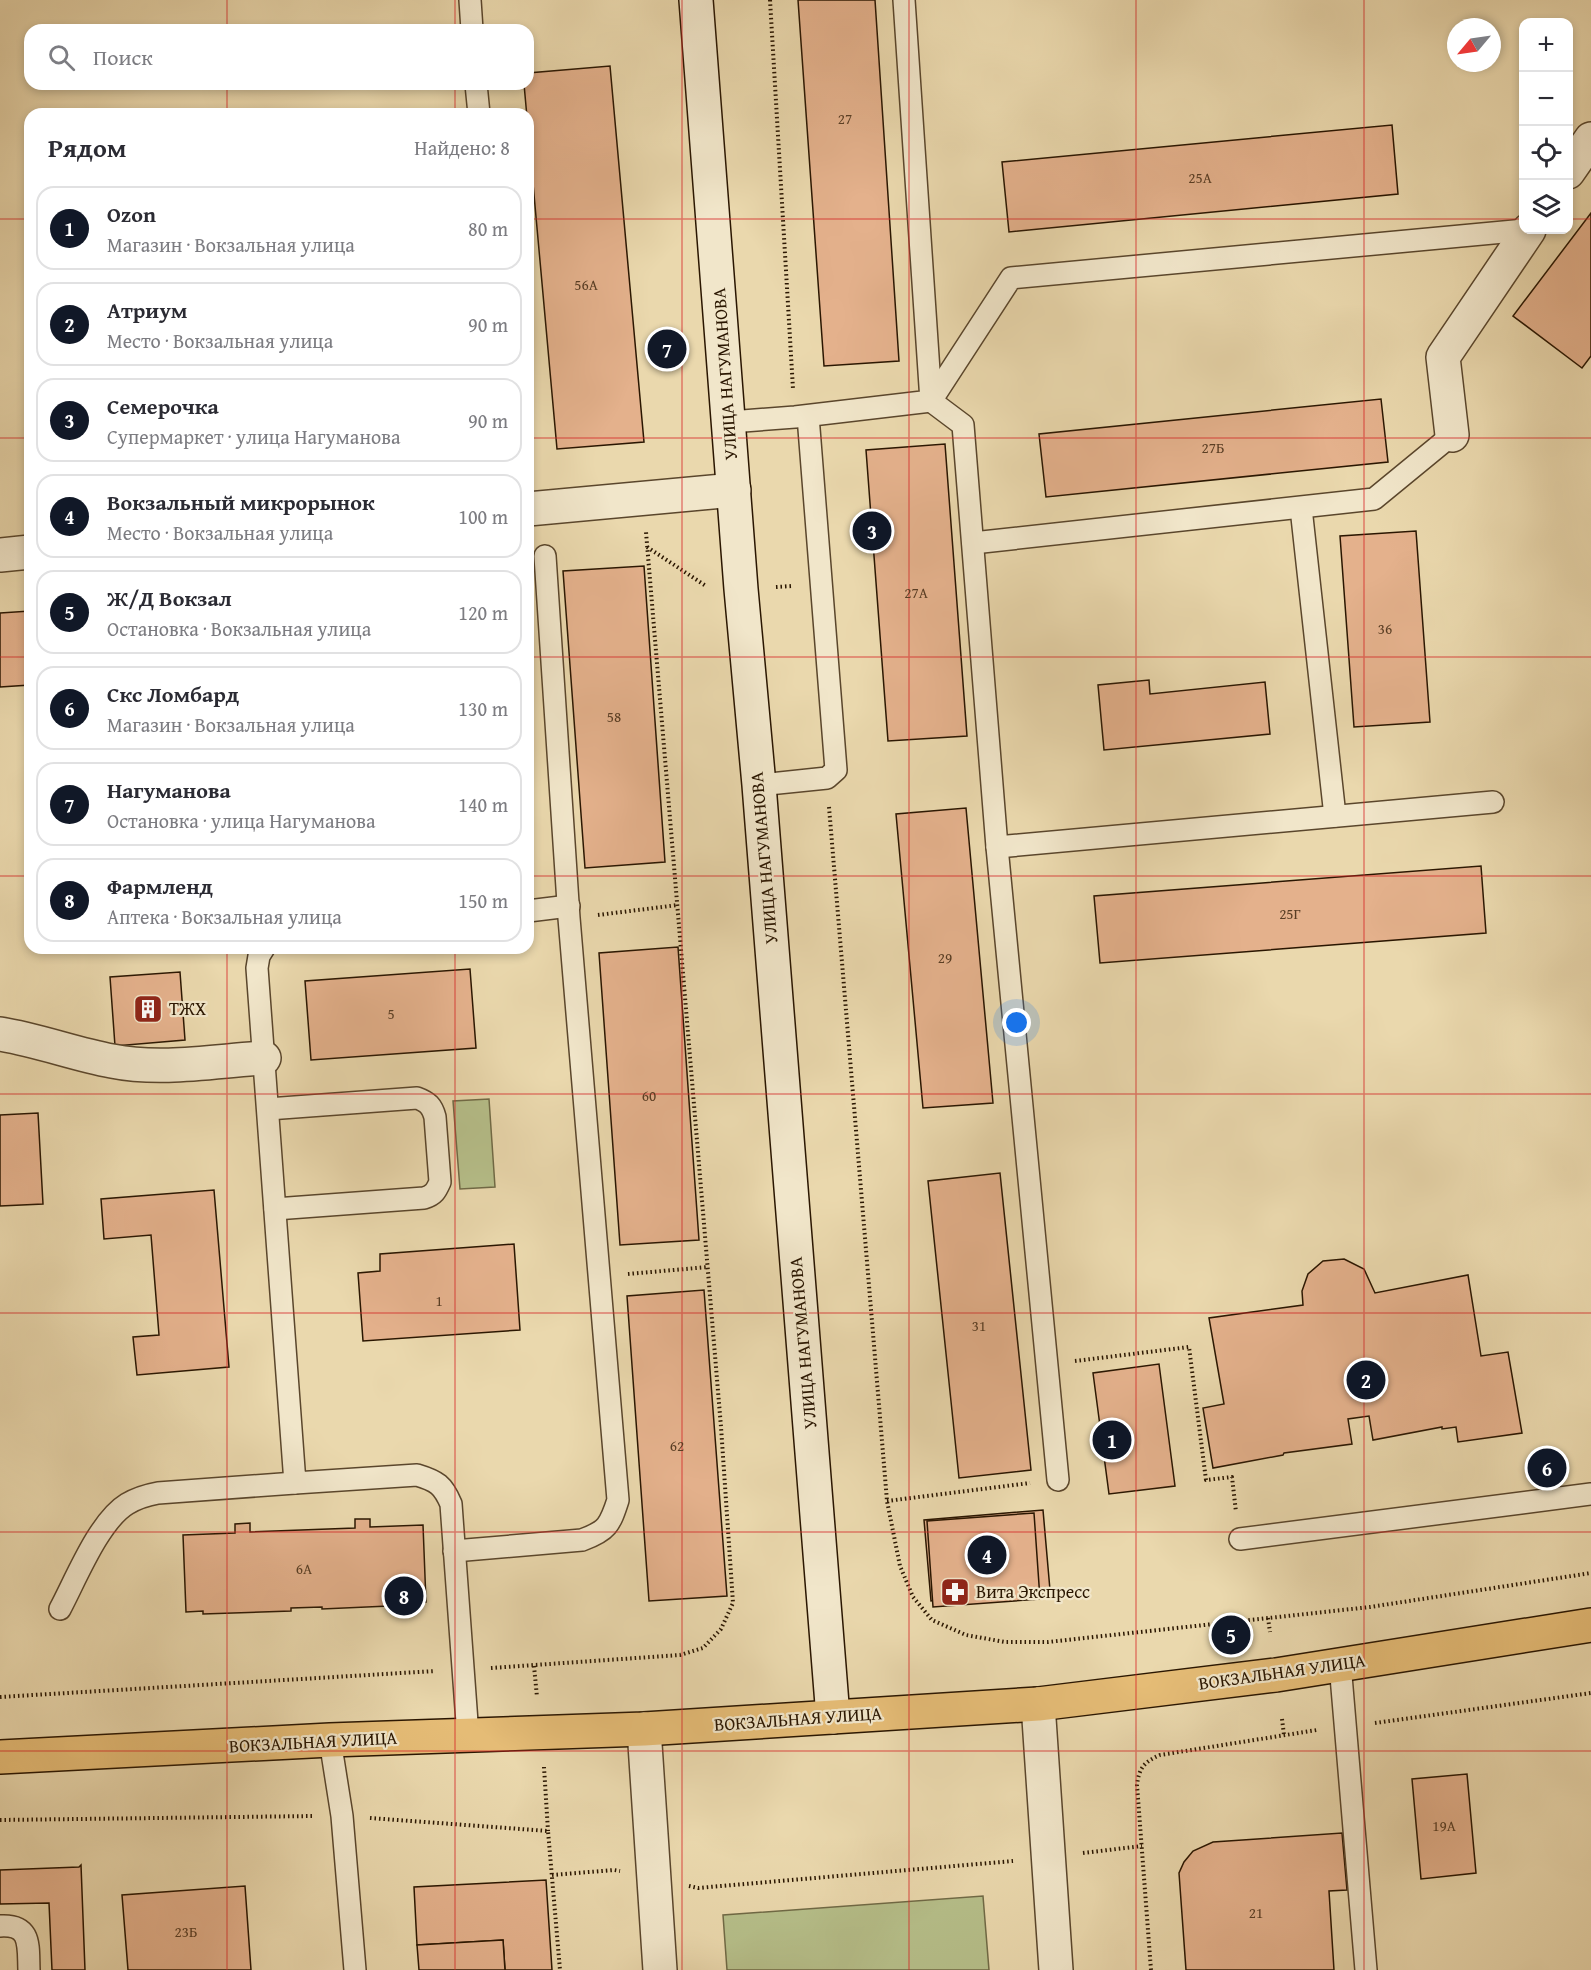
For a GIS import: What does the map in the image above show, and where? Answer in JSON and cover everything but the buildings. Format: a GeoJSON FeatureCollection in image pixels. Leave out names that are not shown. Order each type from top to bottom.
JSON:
{"type":"FeatureCollection","features":[{"type":"Feature","properties":{"kind":"main road","name":"ВОКЗАЛЬНАЯ УЛИЦА"},"geometry":{"type":"LineString","coordinates":[[0,1757],[330,1740],[644,1729],[1038,1704],[1276,1675],[1591,1625]]}},
{"type":"Feature","properties":{"kind":"street","name":"УЛИЦА НАГУМАНОВА"},"geometry":{"type":"LineString","coordinates":[[696,0],[832,1717]]}},
{"type":"Feature","properties":{"kind":"street"},"geometry":{"type":"LineString","coordinates":[[1573,166],[1591,139]]}},
{"type":"Feature","properties":{"kind":"street"},"geometry":{"type":"LineString","coordinates":[[1452,435],[1443,357],[1524,234]]}},
{"type":"Feature","properties":{"kind":"street"},"geometry":{"type":"LineString","coordinates":[[534,508],[734,490]]}},
{"type":"Feature","properties":{"kind":"street"},"geometry":{"type":"LineString","coordinates":[[0,555],[24,553]]}},
{"type":"Feature","properties":{"kind":"street"},"geometry":{"type":"LineString","coordinates":[[0,1034],[113,1061],[135,1064],[167,1065],[264,1058]]}},
{"type":"Feature","properties":{"kind":"street"},"geometry":{"type":"LineString","coordinates":[[1038,1704],[1056,1970]]}},
{"type":"Feature","properties":{"kind":"street"},"geometry":{"type":"LineString","coordinates":[[644,1729],[660,1970]]}},
{"type":"Feature","properties":{"kind":"lane"},"geometry":{"type":"LineString","coordinates":[[470,0],[472,24]]}},
{"type":"Feature","properties":{"kind":"lane"},"geometry":{"type":"LineString","coordinates":[[904,0],[931,401]]}},
{"type":"Feature","properties":{"kind":"lane"},"geometry":{"type":"LineString","coordinates":[[477,90],[478,108]]}},
{"type":"Feature","properties":{"kind":"lane"},"geometry":{"type":"LineString","coordinates":[[931,401],[1011,278],[1519,231]]}},
{"type":"Feature","properties":{"kind":"lane"},"geometry":{"type":"LineString","coordinates":[[730,422],[931,401],[963,425],[997,848],[1058,1480]]}},
{"type":"Feature","properties":{"kind":"lane"},"geometry":{"type":"LineString","coordinates":[[759,785],[827,778],[836,770],[801,416]]}},
{"type":"Feature","properties":{"kind":"lane"},"geometry":{"type":"LineString","coordinates":[[972,543],[1374,500],[1452,435]]}},
{"type":"Feature","properties":{"kind":"lane"},"geometry":{"type":"LineString","coordinates":[[1301,507],[1335,816]]}},
{"type":"Feature","properties":{"kind":"lane"},"geometry":{"type":"LineString","coordinates":[[454,1551],[582,1540],[598,1534],[612,1521],[618,1500],[569,912],[545,556]]}},
{"type":"Feature","properties":{"kind":"lane"},"geometry":{"type":"LineString","coordinates":[[997,848],[1492,802]]}},
{"type":"Feature","properties":{"kind":"lane"},"geometry":{"type":"LineString","coordinates":[[534,911],[569,912]]}},
{"type":"Feature","properties":{"kind":"lane"},"geometry":{"type":"LineString","coordinates":[[260,954],[257,968],[296,1483]]}},
{"type":"Feature","properties":{"kind":"lane"},"geometry":{"type":"LineString","coordinates":[[268,1109],[417,1098],[426,1101],[433,1108],[435,1117],[440,1182],[432,1195],[424,1198],[275,1209]]}},
{"type":"Feature","properties":{"kind":"lane"},"geometry":{"type":"LineString","coordinates":[[60,1609],[102,1530],[115,1513],[128,1503],[142,1497],[158,1493],[417,1475],[433,1479],[445,1490],[450,1504],[468,1736]]}},
{"type":"Feature","properties":{"kind":"lane"},"geometry":{"type":"LineString","coordinates":[[1240,1539],[1591,1494]]}},
{"type":"Feature","properties":{"kind":"lane"},"geometry":{"type":"LineString","coordinates":[[1340,1664],[1366,1970]]}},
{"type":"Feature","properties":{"kind":"lane"},"geometry":{"type":"LineString","coordinates":[[330,1740],[342,1816],[354,1970]]}},
{"type":"Feature","properties":{"kind":"lane"},"geometry":{"type":"LineString","coordinates":[[0,1926],[20,1929],[27,1938],[29,1970]]}},
{"type":"Feature","properties":{"kind":"path"},"geometry":{"type":"LineString","coordinates":[[771,0],[801,416]]}},
{"type":"Feature","properties":{"kind":"path"},"geometry":{"type":"LineString","coordinates":[[0,1697],[680,1655],[703,1648],[722,1629],[733,1603],[708,1267],[643,499]]}},
{"type":"Feature","properties":{"kind":"path"},"geometry":{"type":"LineString","coordinates":[[648,547],[711,590]]}},
{"type":"Feature","properties":{"kind":"path"},"geometry":{"type":"LineString","coordinates":[[569,912],[678,905]]}},
{"type":"Feature","properties":{"kind":"path"},"geometry":{"type":"LineString","coordinates":[[600,1276],[708,1267]]}},
{"type":"Feature","properties":{"kind":"path"},"geometry":{"type":"LineString","coordinates":[[1071,1362],[1189,1347],[1206,1480],[1232,1477],[1240,1539]]}},
{"type":"Feature","properties":{"kind":"path"},"geometry":{"type":"LineString","coordinates":[[887,1501],[1058,1480]]}},
{"type":"Feature","properties":{"kind":"path"},"geometry":{"type":"LineString","coordinates":[[1268,1618],[1270,1632]]}},
{"type":"Feature","properties":{"kind":"path"},"geometry":{"type":"LineString","coordinates":[[534,1665],[537,1701]]}},
{"type":"Feature","properties":{"kind":"path"},"geometry":{"type":"LineString","coordinates":[[1151,1970],[1137,1785],[1138,1771],[1147,1760],[1160,1755],[1284,1735],[1591,1693]]}},
{"type":"Feature","properties":{"kind":"path"},"geometry":{"type":"LineString","coordinates":[[1282,1719],[1284,1735]]}},
{"type":"Feature","properties":{"kind":"path"},"geometry":{"type":"LineString","coordinates":[[543,1763],[560,1970]]}},
{"type":"Feature","properties":{"kind":"path"},"geometry":{"type":"LineString","coordinates":[[0,1820],[342,1816],[548,1831]]}},
{"type":"Feature","properties":{"kind":"path"},"geometry":{"type":"LineString","coordinates":[[552,1875],[614,1870],[698,1888],[985,1865],[1142,1846]]}},
{"type":"Feature","properties":{"kind":"green space"},"geometry":{"type":"Polygon","coordinates":[[[489,1099],[495,1187],[460,1189],[453,1101],[489,1099]]]}},
{"type":"Feature","properties":{"kind":"green space"},"geometry":{"type":"Polygon","coordinates":[[[983,1896],[989,1970],[727,1970],[723,1915],[983,1896]]]}},
{"type":"Feature","properties":{"kind":"place","name":"Нагуманова"},"geometry":{"type":"Point","coordinates":[667,349]}},
{"type":"Feature","properties":{"kind":"place","name":"Семерочка"},"geometry":{"type":"Point","coordinates":[872,531]}},
{"type":"Feature","properties":{"kind":"place","name":"ТЖХ"},"geometry":{"type":"Point","coordinates":[148,1009]}},
{"type":"Feature","properties":{"kind":"place","name":"Атриум"},"geometry":{"type":"Point","coordinates":[1366,1380]}},
{"type":"Feature","properties":{"kind":"place","name":"Ozon"},"geometry":{"type":"Point","coordinates":[1112,1440]}},
{"type":"Feature","properties":{"kind":"place","name":"Скс Ломбард"},"geometry":{"type":"Point","coordinates":[1547,1468]}},
{"type":"Feature","properties":{"kind":"place","name":"Вокзальный микрорынок"},"geometry":{"type":"Point","coordinates":[987,1555]}},
{"type":"Feature","properties":{"kind":"place","name":"Вита Экспресс"},"geometry":{"type":"Point","coordinates":[955,1592]}},
{"type":"Feature","properties":{"kind":"place","name":"Фармленд"},"geometry":{"type":"Point","coordinates":[404,1596]}},
{"type":"Feature","properties":{"kind":"place","name":"Ж/Д Вокзал"},"geometry":{"type":"Point","coordinates":[1231,1635]}}]}
